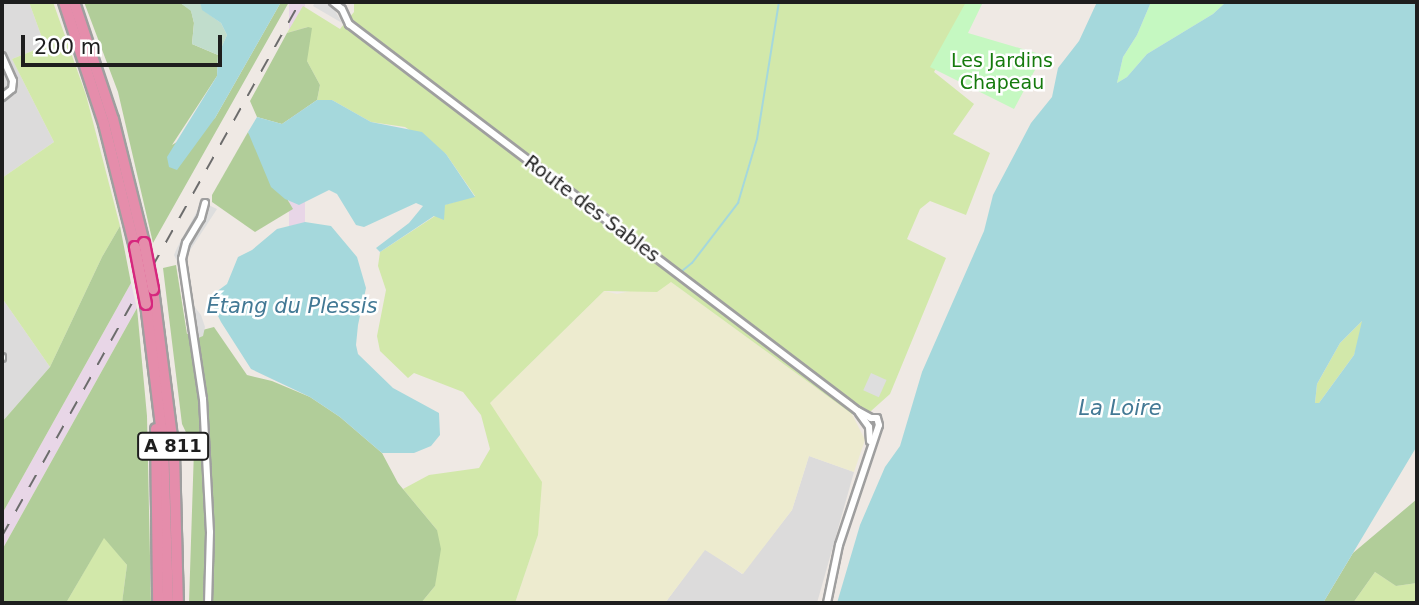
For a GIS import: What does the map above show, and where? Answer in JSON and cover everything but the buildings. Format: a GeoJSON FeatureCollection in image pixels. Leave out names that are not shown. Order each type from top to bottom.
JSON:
{"type":"FeatureCollection","features":[{"type":"Feature","properties":{"kind":"highway","name":"A 811"},"geometry":{"type":"LineString","coordinates":[[64,2],[153,289],[173,440],[178,603]]}},
{"type":"Feature","properties":{"kind":"highway","name":"A 811"},"geometry":{"type":"LineString","coordinates":[[74,2],[113,119],[140,245],[161,421],[168,521],[168,603]]}},
{"type":"Feature","properties":{"kind":"highway"},"geometry":{"type":"LineString","coordinates":[[158,603],[156,425],[161,421]]}},
{"type":"Feature","properties":{"kind":"street","name":"Route des Sables"},"geometry":{"type":"LineString","coordinates":[[333,2],[342,9],[349,24],[858,411],[871,424],[870,446],[839,545],[827,603]]}},
{"type":"Feature","properties":{"kind":"street"},"geometry":{"type":"LineString","coordinates":[[342,9],[347,2]]}},
{"type":"Feature","properties":{"kind":"street"},"geometry":{"type":"LineString","coordinates":[[2,56],[13,81],[12,89],[2,97]]}},
{"type":"Feature","properties":{"kind":"street"},"geometry":{"type":"LineString","coordinates":[[205,204],[201,218],[186,243],[182,259],[204,398],[210,532],[208,603]]}},
{"type":"Feature","properties":{"kind":"shaded area"},"geometry":{"type":"Polygon","coordinates":[[[2,2],[29,2],[45,46],[12,59],[54,142],[2,178],[2,2]]]}},
{"type":"Feature","properties":{"kind":"shaded area"},"geometry":{"type":"Polygon","coordinates":[[[289,2],[305,2],[305,279],[289,279],[289,2]]]}},
{"type":"Feature","properties":{"kind":"shaded area"},"geometry":{"type":"Polygon","coordinates":[[[315,2],[330,2],[342,23],[313,6],[315,2]]]}},
{"type":"Feature","properties":{"kind":"shaded area"},"geometry":{"type":"Polygon","coordinates":[[[202,202],[217,209],[185,258],[177,261],[174,255],[202,202]]]}},
{"type":"Feature","properties":{"kind":"shaded area"},"geometry":{"type":"Polygon","coordinates":[[[671,282],[852,414],[865,440],[854,472],[809,456],[792,510],[743,574],[705,550],[665,603],[515,603],[538,535],[490,403],[604,291],[617,294],[671,282]]]}},
{"type":"Feature","properties":{"kind":"shaded area"},"geometry":{"type":"Polygon","coordinates":[[[131,283],[137,308],[2,550],[2,514],[131,283]]]}},
{"type":"Feature","properties":{"kind":"shaded area"},"geometry":{"type":"Polygon","coordinates":[[[2,298],[50,367],[2,422],[2,298]]]}},
{"type":"Feature","properties":{"kind":"shaded area"},"geometry":{"type":"Polygon","coordinates":[[[189,300],[201,315],[205,327],[203,336],[196,339],[189,300]]]}},
{"type":"Feature","properties":{"kind":"shaded area"},"geometry":{"type":"Polygon","coordinates":[[[871,373],[887,380],[879,397],[863,390],[871,373]]]}},
{"type":"Feature","properties":{"kind":"shaded area"},"geometry":{"type":"Polygon","coordinates":[[[809,456],[854,472],[817,603],[665,603],[705,549],[742,574],[792,510],[809,456]]]}},
{"type":"Feature","properties":{"kind":"green space"},"geometry":{"type":"Polygon","coordinates":[[[29,2],[53,2],[86,95],[120,226],[102,257],[50,367],[2,298],[2,178],[54,142],[12,59],[45,46],[29,2]]]}},
{"type":"Feature","properties":{"kind":"green space"},"geometry":{"type":"Polygon","coordinates":[[[84,2],[179,2],[191,10],[194,23],[192,44],[218,55],[217,76],[172,145],[215,118],[281,2],[289,2],[153,243],[118,92],[84,2]]]}},
{"type":"Feature","properties":{"kind":"green space"},"geometry":{"type":"Polygon","coordinates":[[[179,2],[200,2],[203,10],[221,23],[227,35],[218,55],[192,44],[194,23],[191,11],[179,2]]]}},
{"type":"Feature","properties":{"kind":"green space"},"geometry":{"type":"Polygon","coordinates":[[[354,2],[973,2],[934,72],[974,104],[953,134],[990,153],[966,215],[930,201],[920,209],[907,239],[946,258],[890,394],[871,411],[852,414],[671,282],[657,292],[604,291],[490,403],[542,482],[538,535],[515,603],[421,603],[435,586],[437,530],[403,489],[429,475],[479,468],[490,449],[481,415],[463,392],[414,373],[408,378],[380,351],[377,336],[386,290],[378,266],[380,252],[435,216],[444,205],[475,196],[446,154],[405,127],[371,122],[332,100],[317,100],[320,85],[307,61],[308,27],[287,33],[303,6],[340,29],[354,12],[354,2]]]}},
{"type":"Feature","properties":{"kind":"green space","name":"Les Jardins Chapeau"},"geometry":{"type":"Polygon","coordinates":[[[966,2],[983,2],[968,33],[1043,55],[1014,109],[930,67],[966,2]]]}},
{"type":"Feature","properties":{"kind":"green space"},"geometry":{"type":"Polygon","coordinates":[[[1151,2],[1226,2],[1213,14],[1147,54],[1127,77],[1117,83],[1123,57],[1137,35],[1151,2]]]}},
{"type":"Feature","properties":{"kind":"green space"},"geometry":{"type":"Polygon","coordinates":[[[312,28],[307,61],[320,85],[317,100],[282,124],[257,117],[250,101],[287,33],[312,28]]]}},
{"type":"Feature","properties":{"kind":"green space"},"geometry":{"type":"Polygon","coordinates":[[[248,132],[293,209],[255,232],[212,202],[212,195],[248,132]]]}},
{"type":"Feature","properties":{"kind":"green space"},"geometry":{"type":"Polygon","coordinates":[[[120,226],[131,283],[2,514],[2,422],[50,367],[102,257],[120,226]]]}},
{"type":"Feature","properties":{"kind":"green space"},"geometry":{"type":"Polygon","coordinates":[[[176,265],[187,334],[214,327],[247,375],[272,381],[310,397],[340,417],[382,453],[398,483],[437,530],[441,549],[435,586],[421,603],[189,603],[194,449],[182,424],[163,268],[176,265]]]}},
{"type":"Feature","properties":{"kind":"green space"},"geometry":{"type":"Polygon","coordinates":[[[137,308],[147,416],[151,603],[122,603],[127,565],[104,538],[66,603],[2,603],[2,550],[137,308]]]}},
{"type":"Feature","properties":{"kind":"green space"},"geometry":{"type":"Polygon","coordinates":[[[1362,321],[1364,325],[1354,355],[1319,403],[1315,403],[1317,384],[1340,343],[1362,321]]]}},
{"type":"Feature","properties":{"kind":"green space"},"geometry":{"type":"Polygon","coordinates":[[[1417,499],[1417,583],[1396,586],[1375,572],[1353,603],[1323,603],[1353,553],[1417,499]]]}},
{"type":"Feature","properties":{"kind":"green space"},"geometry":{"type":"Polygon","coordinates":[[[104,537],[127,565],[122,603],[66,603],[104,537]]]}},
{"type":"Feature","properties":{"kind":"green space"},"geometry":{"type":"Polygon","coordinates":[[[1375,572],[1396,586],[1417,583],[1417,603],[1353,603],[1375,572]]]}},
{"type":"Feature","properties":{"kind":"water"},"geometry":{"type":"Polygon","coordinates":[[[200,2],[281,2],[215,118],[177,170],[169,167],[167,157],[217,76],[218,55],[227,35],[221,23],[202,10],[200,2]]]}},
{"type":"Feature","properties":{"kind":"water","name":"La Loire"},"geometry":{"type":"Polygon","coordinates":[[[1097,2],[1151,2],[1137,35],[1123,57],[1117,83],[1127,77],[1147,54],[1213,14],[1226,2],[1417,2],[1417,446],[1323,603],[837,603],[860,525],[885,467],[900,446],[922,372],[984,231],[993,195],[1031,123],[1052,97],[1058,68],[1079,41],[1097,2]],[[1362,321],[1340,343],[1317,384],[1315,403],[1319,403],[1354,355],[1362,321]]]}},
{"type":"Feature","properties":{"kind":"water"},"geometry":{"type":"Polygon","coordinates":[[[317,100],[332,100],[371,122],[422,132],[446,154],[475,197],[445,205],[444,220],[434,216],[380,252],[376,248],[409,223],[423,206],[416,203],[364,227],[356,225],[337,194],[329,190],[299,205],[285,199],[271,187],[248,132],[257,117],[282,124],[317,100]]]}},
{"type":"Feature","properties":{"kind":"water","name":"Étang du Plessis"},"geometry":{"type":"Polygon","coordinates":[[[305,222],[331,226],[357,257],[366,288],[358,325],[358,354],[393,388],[439,413],[440,435],[431,446],[414,453],[382,453],[340,417],[310,397],[251,369],[221,322],[212,304],[212,295],[227,284],[238,257],[252,250],[277,229],[305,222]]]}},
{"type":"Feature","properties":{"kind":"waterway"},"geometry":{"type":"LineString","coordinates":[[682,271],[692,263],[738,203],[757,139],[779,2]]}},
{"type":"Feature","properties":{"kind":"railway"},"geometry":{"type":"LineString","coordinates":[[2,536],[300,2]]}}]}
